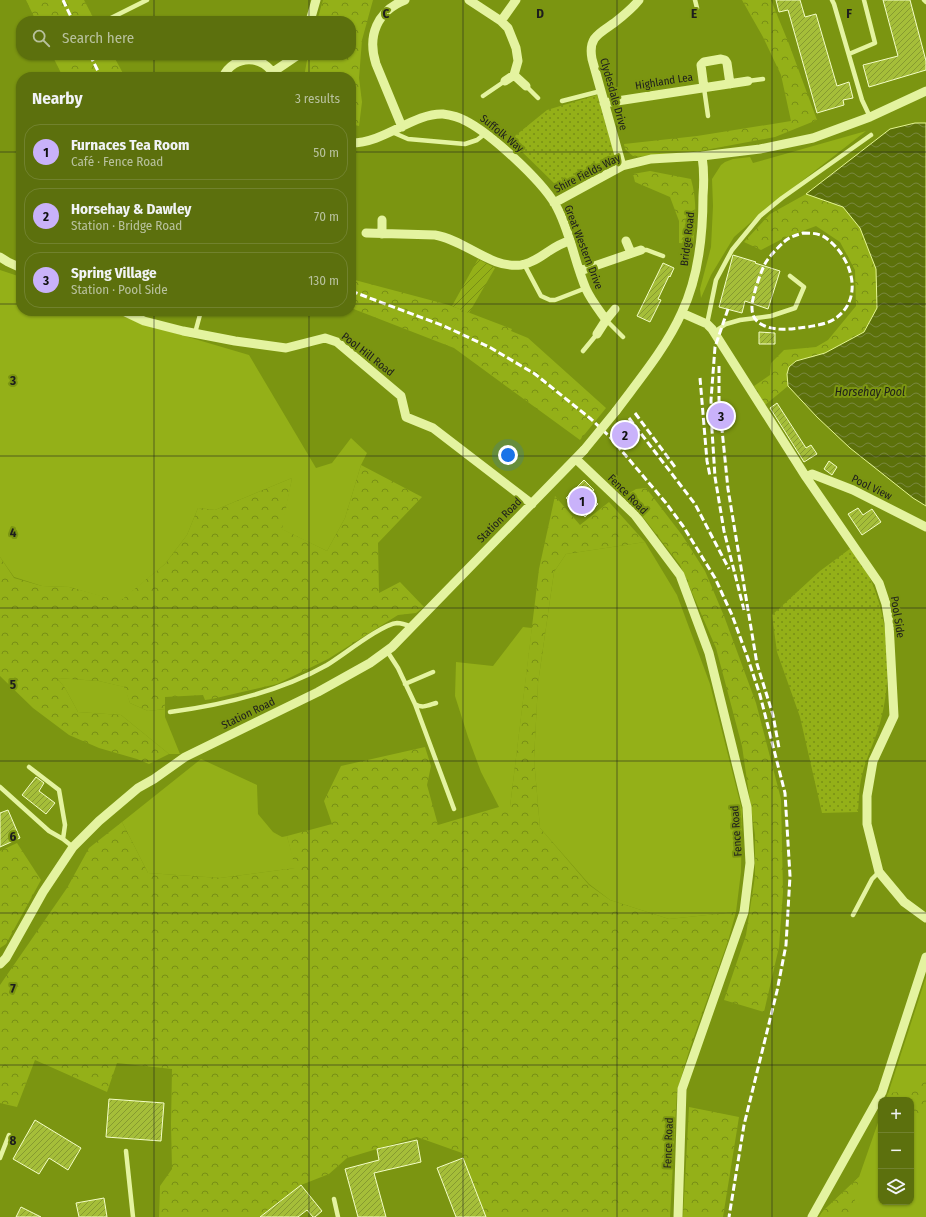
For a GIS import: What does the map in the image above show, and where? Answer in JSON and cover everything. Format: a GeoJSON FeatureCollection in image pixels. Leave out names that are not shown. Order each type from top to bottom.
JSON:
{"type":"FeatureCollection","features":[{"type":"Feature","properties":{"kind":"street"},"geometry":{"type":"LineString","coordinates":[[311,16],[316,0]]}},
{"type":"Feature","properties":{"kind":"street"},"geometry":{"type":"LineString","coordinates":[[402,127],[376,64],[372,40],[381,18],[393,6],[405,0]]}},
{"type":"Feature","properties":{"kind":"street"},"geometry":{"type":"LineString","coordinates":[[469,0],[501,21],[508,28],[512,36],[518,61],[514,75],[505,81]]}},
{"type":"Feature","properties":{"kind":"street"},"geometry":{"type":"LineString","coordinates":[[501,21],[516,0]]}},
{"type":"Feature","properties":{"kind":"street","name":"Clydesdale Drive"},"geometry":{"type":"LineString","coordinates":[[622,166],[591,54],[593,41],[599,32],[621,17],[639,0]]}},
{"type":"Feature","properties":{"kind":"street","name":"Highland Lea"},"geometry":{"type":"LineString","coordinates":[[704,88],[701,65],[704,62],[721,59],[725,60],[727,63],[730,84]]}},
{"type":"Feature","properties":{"kind":"street"},"geometry":{"type":"LineString","coordinates":[[227,72],[231,66],[242,60]]}},
{"type":"Feature","properties":{"kind":"street"},"geometry":{"type":"LineString","coordinates":[[253,60],[265,64],[272,72]]}},
{"type":"Feature","properties":{"kind":"street"},"geometry":{"type":"LineString","coordinates":[[278,72],[292,60]]}},
{"type":"Feature","properties":{"kind":"street"},"geometry":{"type":"LineString","coordinates":[[514,75],[526,86]]}},
{"type":"Feature","properties":{"kind":"street","name":"Highland Lea"},"geometry":{"type":"LineString","coordinates":[[604,103],[748,81]]}},
{"type":"Feature","properties":{"kind":"street"},"geometry":{"type":"LineString","coordinates":[[702,156],[760,149],[813,138],[870,117],[926,91]]}},
{"type":"Feature","properties":{"kind":"street","name":"Suffolk Way"},"geometry":{"type":"LineString","coordinates":[[356,142],[369,141],[428,115],[443,114],[460,118],[486,133],[529,173],[554,203]]}},
{"type":"Feature","properties":{"kind":"street","name":"Shire Fields Way"},"geometry":{"type":"LineString","coordinates":[[554,203],[622,166],[651,159],[702,156]]}},
{"type":"Feature","properties":{"kind":"street","name":"Bridge Road"},"geometry":{"type":"LineString","coordinates":[[532,504],[576,459],[616,411],[665,344],[682,313],[692,286],[701,246],[704,175],[702,156]]}},
{"type":"Feature","properties":{"kind":"street","name":"Great Western Drive"},"geometry":{"type":"LineString","coordinates":[[554,203],[563,220],[586,288],[593,302],[606,320]]}},
{"type":"Feature","properties":{"kind":"street"},"geometry":{"type":"LineString","coordinates":[[382,220],[382,234]]}},
{"type":"Feature","properties":{"kind":"street"},"geometry":{"type":"LineString","coordinates":[[366,234],[435,235],[447,237],[500,263],[514,265],[524,264],[540,258],[556,246],[570,241]]}},
{"type":"Feature","properties":{"kind":"street"},"geometry":{"type":"LineString","coordinates":[[626,241],[631,253]]}},
{"type":"Feature","properties":{"kind":"street"},"geometry":{"type":"LineString","coordinates":[[580,271],[641,250]]}},
{"type":"Feature","properties":{"kind":"street"},"geometry":{"type":"LineString","coordinates":[[0,257],[16,266]]}},
{"type":"Feature","properties":{"kind":"street"},"geometry":{"type":"LineString","coordinates":[[597,334],[615,309]]}},
{"type":"Feature","properties":{"kind":"street","name":"Pool Side"},"geometry":{"type":"LineString","coordinates":[[682,313],[707,324],[714,332],[806,477],[879,583],[887,611],[890,630],[894,716],[874,761],[867,796],[867,824],[879,872],[904,902],[926,918]]}},
{"type":"Feature","properties":{"kind":"street","name":"Pool Hill Road"},"geometry":{"type":"LineString","coordinates":[[134,316],[144,321],[195,333],[235,341],[286,348],[325,338],[337,342],[401,396],[406,417],[433,428],[532,504]]}},
{"type":"Feature","properties":{"kind":"street","name":"Fence Road"},"geometry":{"type":"LineString","coordinates":[[576,459],[635,516],[680,575],[709,653],[747,806],[750,863],[744,912],[682,1090],[678,1217]]}},
{"type":"Feature","properties":{"kind":"street","name":"Pool View"},"geometry":{"type":"LineString","coordinates":[[806,477],[812,474],[853,490],[926,527]]}},
{"type":"Feature","properties":{"kind":"street","name":"Station Road"},"geometry":{"type":"LineString","coordinates":[[0,964],[6,958],[43,892],[73,847],[99,821],[138,788],[181,760],[318,692],[370,663],[387,651],[532,504]]}},
{"type":"Feature","properties":{"kind":"street"},"geometry":{"type":"LineString","coordinates":[[812,1217],[882,1092],[926,957]]}},
{"type":"Feature","properties":{"kind":"lane"},"geometry":{"type":"LineString","coordinates":[[115,16],[147,0]]}},
{"type":"Feature","properties":{"kind":"lane"},"geometry":{"type":"LineString","coordinates":[[695,0],[697,8]]}},
{"type":"Feature","properties":{"kind":"lane"},"geometry":{"type":"LineString","coordinates":[[832,0],[862,100],[870,117]]}},
{"type":"Feature","properties":{"kind":"lane"},"geometry":{"type":"LineString","coordinates":[[849,54],[875,43],[864,0]]}},
{"type":"Feature","properties":{"kind":"lane"},"geometry":{"type":"LineString","coordinates":[[748,81],[763,79]]}},
{"type":"Feature","properties":{"kind":"lane"},"geometry":{"type":"LineString","coordinates":[[482,96],[505,81]]}},
{"type":"Feature","properties":{"kind":"lane"},"geometry":{"type":"LineString","coordinates":[[526,86],[538,98]]}},
{"type":"Feature","properties":{"kind":"lane"},"geometry":{"type":"LineString","coordinates":[[704,88],[708,116]]}},
{"type":"Feature","properties":{"kind":"lane"},"geometry":{"type":"LineString","coordinates":[[562,101],[601,91]]}},
{"type":"Feature","properties":{"kind":"lane"},"geometry":{"type":"LineString","coordinates":[[392,132],[408,139],[465,144],[477,140],[486,133]]}},
{"type":"Feature","properties":{"kind":"lane"},"geometry":{"type":"LineString","coordinates":[[707,324],[716,280],[732,250],[755,222],[782,198],[871,135]]}},
{"type":"Feature","properties":{"kind":"lane"},"geometry":{"type":"LineString","coordinates":[[641,250],[647,250],[663,256]]}},
{"type":"Feature","properties":{"kind":"lane"},"geometry":{"type":"LineString","coordinates":[[524,264],[541,296],[545,299],[555,300],[586,288]]}},
{"type":"Feature","properties":{"kind":"lane"},"geometry":{"type":"LineString","coordinates":[[714,332],[726,324],[740,320],[770,316],[795,308],[804,287],[790,276]]}},
{"type":"Feature","properties":{"kind":"lane"},"geometry":{"type":"LineString","coordinates":[[195,333],[200,316]]}},
{"type":"Feature","properties":{"kind":"lane"},"geometry":{"type":"LineString","coordinates":[[606,320],[623,336]]}},
{"type":"Feature","properties":{"kind":"lane"},"geometry":{"type":"LineString","coordinates":[[583,351],[597,334]]}},
{"type":"Feature","properties":{"kind":"lane"},"geometry":{"type":"LineString","coordinates":[[170,712],[203,708],[291,683],[327,665],[379,631],[396,623],[412,627]]}},
{"type":"Feature","properties":{"kind":"lane"},"geometry":{"type":"LineString","coordinates":[[387,651],[415,704],[454,809]]}},
{"type":"Feature","properties":{"kind":"lane"},"geometry":{"type":"LineString","coordinates":[[405,684],[433,672]]}},
{"type":"Feature","properties":{"kind":"lane"},"geometry":{"type":"LineString","coordinates":[[415,704],[418,706],[426,706],[436,702]]}},
{"type":"Feature","properties":{"kind":"lane"},"geometry":{"type":"LineString","coordinates":[[29,767],[59,790],[65,825],[63,839]]}},
{"type":"Feature","properties":{"kind":"lane"},"geometry":{"type":"LineString","coordinates":[[0,787],[48,831],[63,839],[73,847]]}},
{"type":"Feature","properties":{"kind":"lane"},"geometry":{"type":"LineString","coordinates":[[853,915],[872,879],[879,872]]}},
{"type":"Feature","properties":{"kind":"lane"},"geometry":{"type":"LineString","coordinates":[[0,1158],[9,1135]]}},
{"type":"Feature","properties":{"kind":"lane"},"geometry":{"type":"LineString","coordinates":[[126,1151],[133,1217]]}},
{"type":"Feature","properties":{"kind":"lane"},"geometry":{"type":"LineString","coordinates":[[334,1199],[338,1217]]}},
{"type":"Feature","properties":{"kind":"green space"},"geometry":{"type":"Polygon","coordinates":[[[26,0],[84,0],[92,16],[34,16],[26,0]]]}},
{"type":"Feature","properties":{"kind":"green space"},"geometry":{"type":"Polygon","coordinates":[[[323,0],[373,0],[362,40],[359,78],[362,102],[359,126],[356,125],[356,72],[305,72],[307,60],[356,60],[356,16],[318,16],[323,0]]]}},
{"type":"Feature","properties":{"kind":"green space"},"geometry":{"type":"Polygon","coordinates":[[[742,0],[771,0],[817,120],[775,137],[700,151],[634,157],[625,149],[624,144],[697,136],[791,121],[781,75],[763,37],[742,0]]]}},
{"type":"Feature","properties":{"kind":"green space"},"geometry":{"type":"Polygon","coordinates":[[[54,60],[116,60],[122,72],[60,72],[54,60]]]}},
{"type":"Feature","properties":{"kind":"green space"},"geometry":{"type":"Polygon","coordinates":[[[597,95],[615,155],[611,162],[560,189],[510,140],[547,110],[597,95]]]}},
{"type":"Feature","properties":{"kind":"green space"},"geometry":{"type":"Polygon","coordinates":[[[866,131],[766,209],[734,237],[711,275],[701,298],[700,289],[711,247],[713,206],[712,179],[721,165],[733,159],[750,157],[753,163],[866,131]]]}},
{"type":"Feature","properties":{"kind":"green space"},"geometry":{"type":"Polygon","coordinates":[[[650,171],[691,179],[695,211],[693,244],[679,243],[679,221],[670,197],[635,182],[633,174],[650,171]]]}},
{"type":"Feature","properties":{"kind":"green space"},"geometry":{"type":"Polygon","coordinates":[[[806,194],[843,207],[860,228],[876,269],[877,308],[864,332],[825,353],[795,361],[789,367],[787,374],[788,386],[765,405],[754,386],[770,375],[771,363],[784,350],[816,347],[828,340],[856,306],[855,270],[840,242],[816,226],[784,238],[761,250],[744,242],[770,214],[806,194]]]}},
{"type":"Feature","properties":{"kind":"green space"},"geometry":{"type":"Polygon","coordinates":[[[478,259],[495,268],[469,313],[452,306],[478,259]]]}},
{"type":"Feature","properties":{"kind":"green space"},"geometry":{"type":"Polygon","coordinates":[[[0,270],[16,275],[16,316],[123,316],[144,324],[249,355],[316,468],[332,463],[351,438],[367,453],[361,465],[345,518],[327,551],[281,529],[292,478],[215,510],[198,508],[187,535],[165,564],[120,602],[69,587],[42,586],[14,577],[0,557],[0,270]]]}},
{"type":"Feature","properties":{"kind":"green space"},"geometry":{"type":"Polygon","coordinates":[[[356,280],[449,305],[512,329],[511,331],[528,338],[606,408],[580,440],[454,348],[356,310],[356,280]]]}},
{"type":"Feature","properties":{"kind":"green space"},"geometry":{"type":"Polygon","coordinates":[[[361,465],[422,497],[378,543],[379,593],[400,582],[424,607],[416,613],[398,615],[328,659],[277,684],[205,700],[203,695],[165,697],[165,709],[148,711],[130,703],[124,687],[99,681],[57,678],[65,688],[78,712],[121,715],[169,754],[149,764],[99,748],[69,735],[33,708],[0,676],[0,557],[14,578],[42,586],[69,587],[120,601],[165,564],[187,535],[198,508],[215,510],[292,478],[282,529],[327,551],[345,518],[361,465]]]}},
{"type":"Feature","properties":{"kind":"green space"},"geometry":{"type":"Polygon","coordinates":[[[646,488],[682,535],[705,571],[724,616],[756,703],[781,799],[783,892],[779,947],[764,1012],[724,1000],[746,935],[755,876],[755,835],[742,746],[716,648],[680,565],[626,495],[636,489],[646,488]]]}},
{"type":"Feature","properties":{"kind":"green space"},"geometry":{"type":"Polygon","coordinates":[[[555,496],[580,525],[609,502],[645,542],[566,554],[554,572],[538,683],[534,759],[540,828],[589,885],[610,900],[669,919],[736,912],[728,941],[690,1048],[677,1091],[670,1217],[486,1217],[462,1153],[417,1137],[347,1158],[329,1174],[301,1185],[260,1217],[159,1217],[160,1186],[172,1169],[172,1069],[117,1063],[107,1092],[35,1060],[17,1107],[0,1103],[0,985],[67,888],[89,848],[122,822],[148,873],[220,878],[295,868],[287,836],[332,824],[324,801],[341,766],[425,747],[431,766],[427,785],[438,825],[499,807],[510,807],[539,569],[555,496]]]}},
{"type":"Feature","properties":{"kind":"green space"},"geometry":{"type":"Polygon","coordinates":[[[645,542],[677,595],[710,684],[742,810],[741,872],[736,912],[669,919],[610,900],[589,884],[540,828],[534,759],[538,683],[554,572],[566,554],[645,542]]]}},
{"type":"Feature","properties":{"kind":"green space"},"geometry":{"type":"Polygon","coordinates":[[[851,548],[870,577],[879,604],[886,637],[888,672],[884,707],[880,723],[862,775],[858,812],[822,813],[800,717],[777,652],[772,615],[820,571],[851,548]]]}},
{"type":"Feature","properties":{"kind":"green space"},"geometry":{"type":"Polygon","coordinates":[[[523,627],[532,628],[510,807],[499,807],[481,772],[455,696],[456,662],[493,666],[523,627]]]}},
{"type":"Feature","properties":{"kind":"green space"},"geometry":{"type":"Polygon","coordinates":[[[57,678],[99,681],[125,687],[130,703],[148,711],[165,709],[165,717],[180,754],[169,754],[121,715],[78,712],[65,688],[57,678]]]}},
{"type":"Feature","properties":{"kind":"green space"},"geometry":{"type":"Polygon","coordinates":[[[201,759],[257,785],[258,814],[273,832],[282,837],[287,836],[296,868],[220,878],[148,873],[122,822],[201,759]]]}},
{"type":"Feature","properties":{"kind":"green space"},"geometry":{"type":"Polygon","coordinates":[[[17,843],[41,880],[6,944],[0,948],[0,851],[17,843]]]}},
{"type":"Feature","properties":{"kind":"green space"},"geometry":{"type":"Polygon","coordinates":[[[926,977],[926,1217],[819,1217],[823,1211],[859,1177],[878,1123],[878,1205],[914,1205],[914,1097],[887,1097],[926,977]]]}},
{"type":"Feature","properties":{"kind":"green space"},"geometry":{"type":"Polygon","coordinates":[[[926,1078],[926,1115],[914,1118],[914,1097],[887,1097],[888,1093],[911,1091],[926,1078]]]}},
{"type":"Feature","properties":{"kind":"green space"},"geometry":{"type":"Polygon","coordinates":[[[689,1107],[739,1117],[723,1217],[683,1217],[689,1107]]]}},
{"type":"Feature","properties":{"kind":"green space"},"geometry":{"type":"Polygon","coordinates":[[[859,1177],[852,1217],[819,1217],[823,1211],[859,1177]]]}},
{"type":"Feature","properties":{"kind":"water","name":"Horsehay Pool"},"geometry":{"type":"Polygon","coordinates":[[[915,123],[926,123],[926,506],[913,498],[850,448],[817,417],[788,386],[787,374],[789,367],[796,361],[825,353],[864,332],[877,308],[876,269],[860,228],[843,207],[806,194],[890,129],[915,123]]]}},
{"type":"Feature","properties":{"kind":"building"},"geometry":{"type":"Polygon","coordinates":[[[776,0],[800,0],[805,17],[816,14],[837,86],[849,82],[853,98],[843,100],[844,105],[817,113],[788,10],[779,12],[776,0]]]}},
{"type":"Feature","properties":{"kind":"building"},"geometry":{"type":"Polygon","coordinates":[[[883,0],[910,0],[926,61],[926,70],[869,87],[863,65],[898,56],[883,0]]]}},
{"type":"Feature","properties":{"kind":"building"},"geometry":{"type":"Polygon","coordinates":[[[733,255],[780,271],[768,309],[745,301],[742,313],[719,307],[733,255]]]}},
{"type":"Feature","properties":{"kind":"building"},"geometry":{"type":"Polygon","coordinates":[[[663,263],[674,268],[658,299],[661,300],[650,322],[637,316],[663,263]]]}},
{"type":"Feature","properties":{"kind":"building"},"geometry":{"type":"Polygon","coordinates":[[[759,332],[775,333],[775,344],[759,344],[759,332]]]}},
{"type":"Feature","properties":{"kind":"building"},"geometry":{"type":"Polygon","coordinates":[[[777,403],[806,448],[811,445],[817,454],[804,462],[770,408],[777,403]]]}},
{"type":"Feature","properties":{"kind":"building"},"geometry":{"type":"Polygon","coordinates":[[[829,461],[837,467],[832,475],[824,469],[829,461]]]}},
{"type":"Feature","properties":{"kind":"building"},"geometry":{"type":"Polygon","coordinates":[[[584,480],[594,490],[589,495],[598,504],[585,517],[566,498],[584,480]]]}},
{"type":"Feature","properties":{"kind":"building"},"geometry":{"type":"Polygon","coordinates":[[[858,508],[863,515],[872,509],[881,522],[862,535],[848,514],[858,508]]]}},
{"type":"Feature","properties":{"kind":"building"},"geometry":{"type":"Polygon","coordinates":[[[36,777],[44,783],[39,791],[55,803],[46,814],[22,795],[36,777]]]}},
{"type":"Feature","properties":{"kind":"building"},"geometry":{"type":"Polygon","coordinates":[[[8,810],[20,838],[0,847],[0,813],[8,810]]]}},
{"type":"Feature","properties":{"kind":"building"},"geometry":{"type":"Polygon","coordinates":[[[109,1099],[164,1103],[161,1141],[106,1137],[109,1099]]]}},
{"type":"Feature","properties":{"kind":"building"},"geometry":{"type":"Polygon","coordinates":[[[35,1120],[81,1148],[68,1170],[49,1158],[39,1174],[13,1159],[35,1120]]]}},
{"type":"Feature","properties":{"kind":"building"},"geometry":{"type":"Polygon","coordinates":[[[417,1140],[421,1162],[374,1173],[386,1217],[358,1217],[345,1169],[379,1160],[377,1149],[417,1140]]]}},
{"type":"Feature","properties":{"kind":"building"},"geometry":{"type":"Polygon","coordinates":[[[463,1158],[486,1217],[456,1217],[437,1168],[463,1158]]]}},
{"type":"Feature","properties":{"kind":"building"},"geometry":{"type":"Polygon","coordinates":[[[301,1185],[322,1211],[315,1217],[313,1217],[307,1210],[298,1217],[260,1217],[301,1185]]]}},
{"type":"Feature","properties":{"kind":"building"},"geometry":{"type":"Polygon","coordinates":[[[104,1198],[107,1217],[79,1217],[76,1203],[104,1198]]]}},
{"type":"Feature","properties":{"kind":"building"},"geometry":{"type":"Polygon","coordinates":[[[21,1207],[41,1217],[16,1217],[21,1207]]]}},
{"type":"Feature","properties":{"kind":"railway"},"geometry":{"type":"LineString","coordinates":[[63,0],[71,16]]}},
{"type":"Feature","properties":{"kind":"railway"},"geometry":{"type":"LineString","coordinates":[[92,60],[98,72]]}},
{"type":"Feature","properties":{"kind":"railway"},"geometry":{"type":"LineString","coordinates":[[803,233],[823,236],[835,246],[842,255],[848,266],[851,277],[852,288],[850,299],[845,309],[836,318],[826,323],[789,329],[777,329],[760,324],[755,319],[752,304],[764,266],[774,252],[786,240],[790,237],[803,233]]}},
{"type":"Feature","properties":{"kind":"railway"},"geometry":{"type":"LineString","coordinates":[[356,293],[444,326],[491,348],[535,374],[591,419],[610,437],[666,503],[683,526],[715,578],[732,615],[760,695],[785,793],[790,876],[786,945],[777,991],[744,1125],[729,1217]]}},
{"type":"Feature","properties":{"kind":"railway"},"geometry":{"type":"LineString","coordinates":[[728,309],[715,347],[711,400],[712,430],[715,477],[724,531],[744,610]]}},
{"type":"Feature","properties":{"kind":"railway"},"geometry":{"type":"LineString","coordinates":[[719,366],[719,400],[728,489],[757,664],[773,715],[779,748]]}},
{"type":"Feature","properties":{"kind":"railway"},"geometry":{"type":"LineString","coordinates":[[700,378],[707,461],[710,476]]}},
{"type":"Feature","properties":{"kind":"railway"},"geometry":{"type":"LineString","coordinates":[[635,413],[675,467]]}},
{"type":"Feature","properties":{"kind":"railway"},"geometry":{"type":"LineString","coordinates":[[629,418],[695,504],[729,569]]}},
{"type":"Feature","properties":{"kind":"place","name":"Spring Village"},"geometry":{"type":"Point","coordinates":[721,416]}},
{"type":"Feature","properties":{"kind":"place","name":"Horsehay & Dawley"},"geometry":{"type":"Point","coordinates":[625,435]}},
{"type":"Feature","properties":{"kind":"place","name":"Furnaces Tea Room"},"geometry":{"type":"Point","coordinates":[582,501]}}]}
